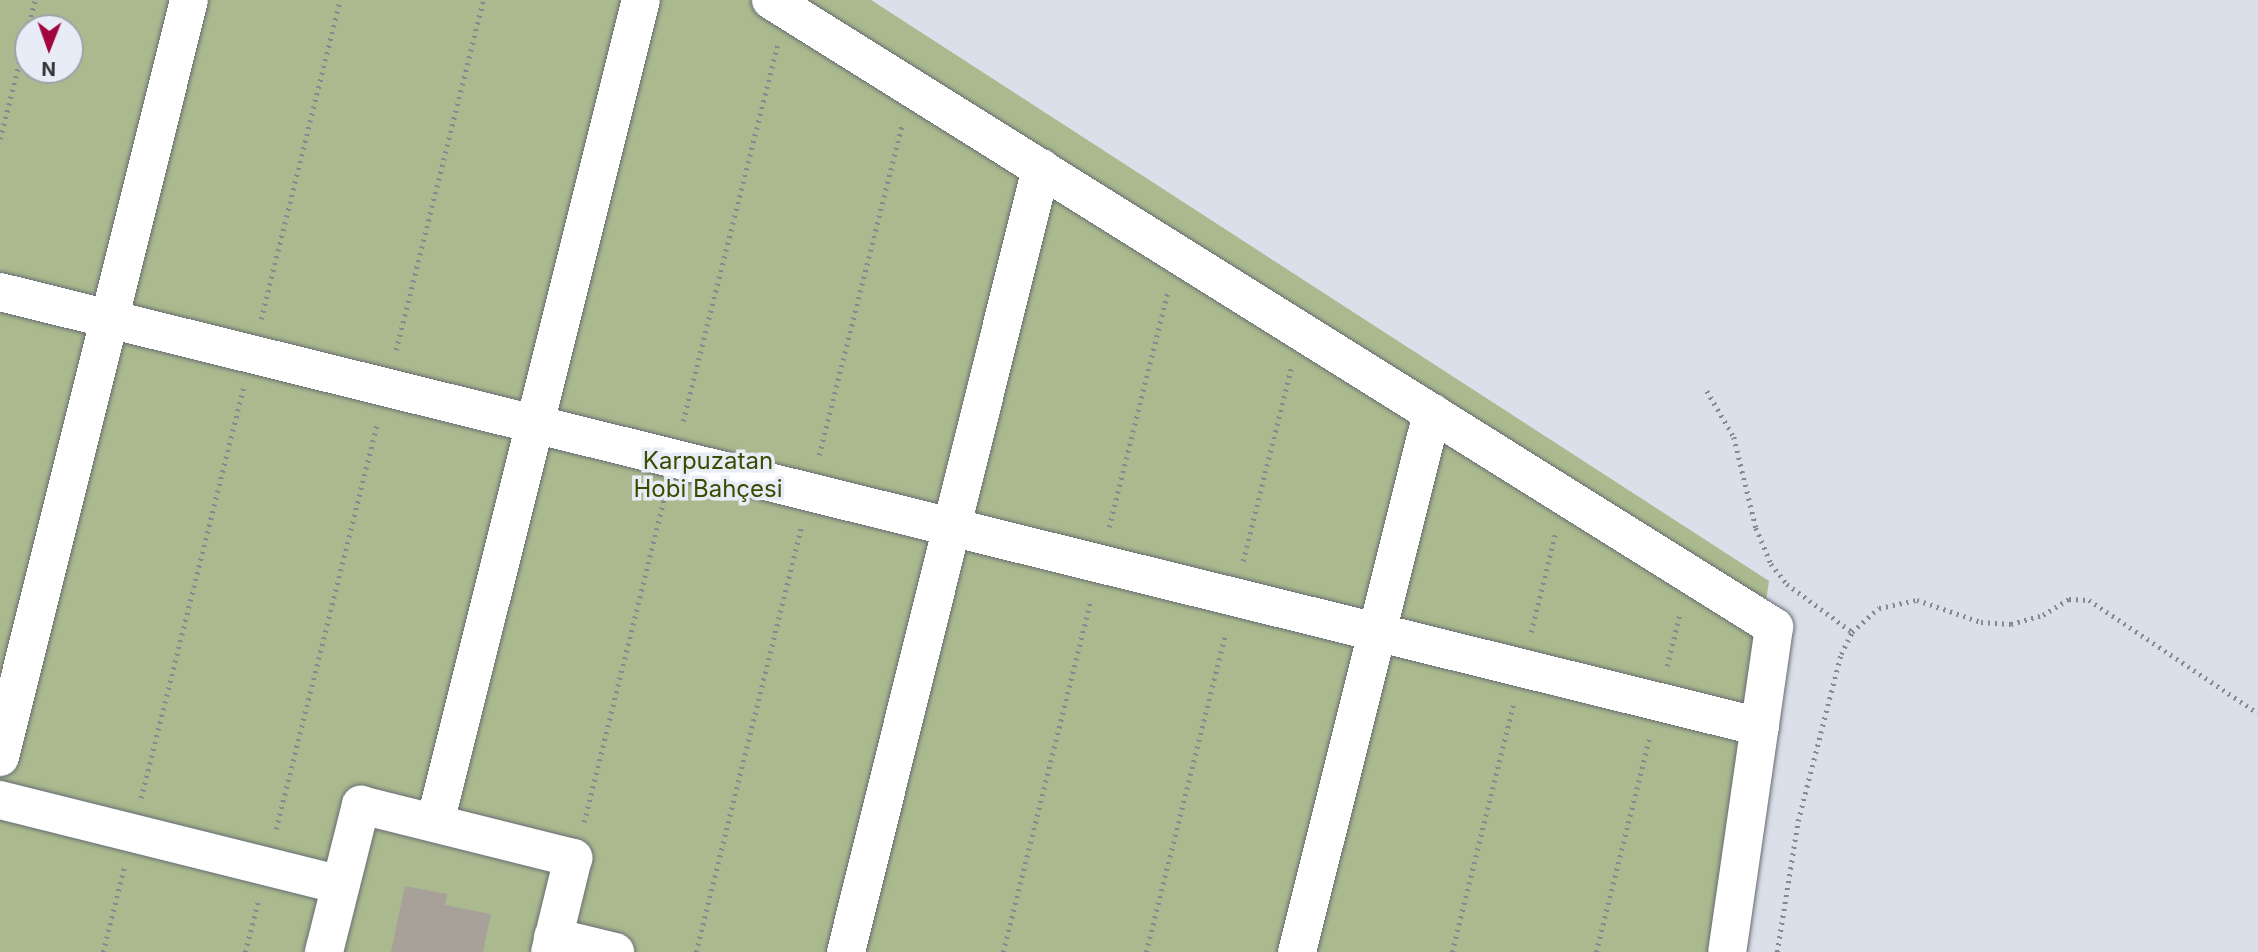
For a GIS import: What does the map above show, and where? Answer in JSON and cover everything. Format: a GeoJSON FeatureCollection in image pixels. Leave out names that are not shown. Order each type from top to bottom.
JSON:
{"type":"FeatureCollection","features":[{"type":"Feature","properties":{"kind":"street"},"geometry":{"type":"LineString","coordinates":[[0,757],[189,0]]}},
{"type":"Feature","properties":{"kind":"street"},"geometry":{"type":"LineString","coordinates":[[435,824],[640,0]]}},
{"type":"Feature","properties":{"kind":"street"},"geometry":{"type":"LineString","coordinates":[[771,0],[1774,627],[1727,952]]}},
{"type":"Feature","properties":{"kind":"street"},"geometry":{"type":"LineString","coordinates":[[846,952],[1041,168]]}},
{"type":"Feature","properties":{"kind":"street"},"geometry":{"type":"LineString","coordinates":[[0,292],[1760,727]]}},
{"type":"Feature","properties":{"kind":"street"},"geometry":{"type":"LineString","coordinates":[[1297,952],[1432,413]]}},
{"type":"Feature","properties":{"kind":"street"},"geometry":{"type":"LineString","coordinates":[[0,800],[341,885]]}},
{"type":"Feature","properties":{"kind":"street"},"geometry":{"type":"LineString","coordinates":[[324,952],[361,805],[573,858],[552,944],[615,952]]}},
{"type":"Feature","properties":{"kind":"path"},"geometry":{"type":"LineString","coordinates":[[0,139],[34,0]]}},
{"type":"Feature","properties":{"kind":"path"},"geometry":{"type":"LineString","coordinates":[[103,952],[340,0]]}},
{"type":"Feature","properties":{"kind":"path"},"geometry":{"type":"LineString","coordinates":[[245,952],[483,0]]}},
{"type":"Feature","properties":{"kind":"path"},"geometry":{"type":"LineString","coordinates":[[1146,952],[1301,331]]}},
{"type":"Feature","properties":{"kind":"path"},"geometry":{"type":"LineString","coordinates":[[1707,391],[1727,418],[1756,528],[1771,564],[1787,584],[1852,632]]}},
{"type":"Feature","properties":{"kind":"path"},"geometry":{"type":"LineString","coordinates":[[1452,952],[1565,496]]}},
{"type":"Feature","properties":{"kind":"path"},"geometry":{"type":"LineString","coordinates":[[1596,952],[1690,574]]}},
{"type":"Feature","properties":{"kind":"path"},"geometry":{"type":"LineString","coordinates":[[1777,952],[1798,821],[1841,654],[1852,632],[1879,608],[1917,600],[1996,625],[2025,622],[2079,598],[2258,713]]}},
{"type":"Feature","properties":{"kind":"green space","name":"Karpuzatan Hobi Bahçesi"},"geometry":{"type":"Polygon","coordinates":[[[0,0],[871,0],[1769,581],[1715,952],[0,952],[0,0]]]}},
{"type":"Feature","properties":{"kind":"building"},"geometry":{"type":"Polygon","coordinates":[[[405,886],[447,894],[445,905],[491,914],[483,952],[391,952],[405,886]]]}}]}
